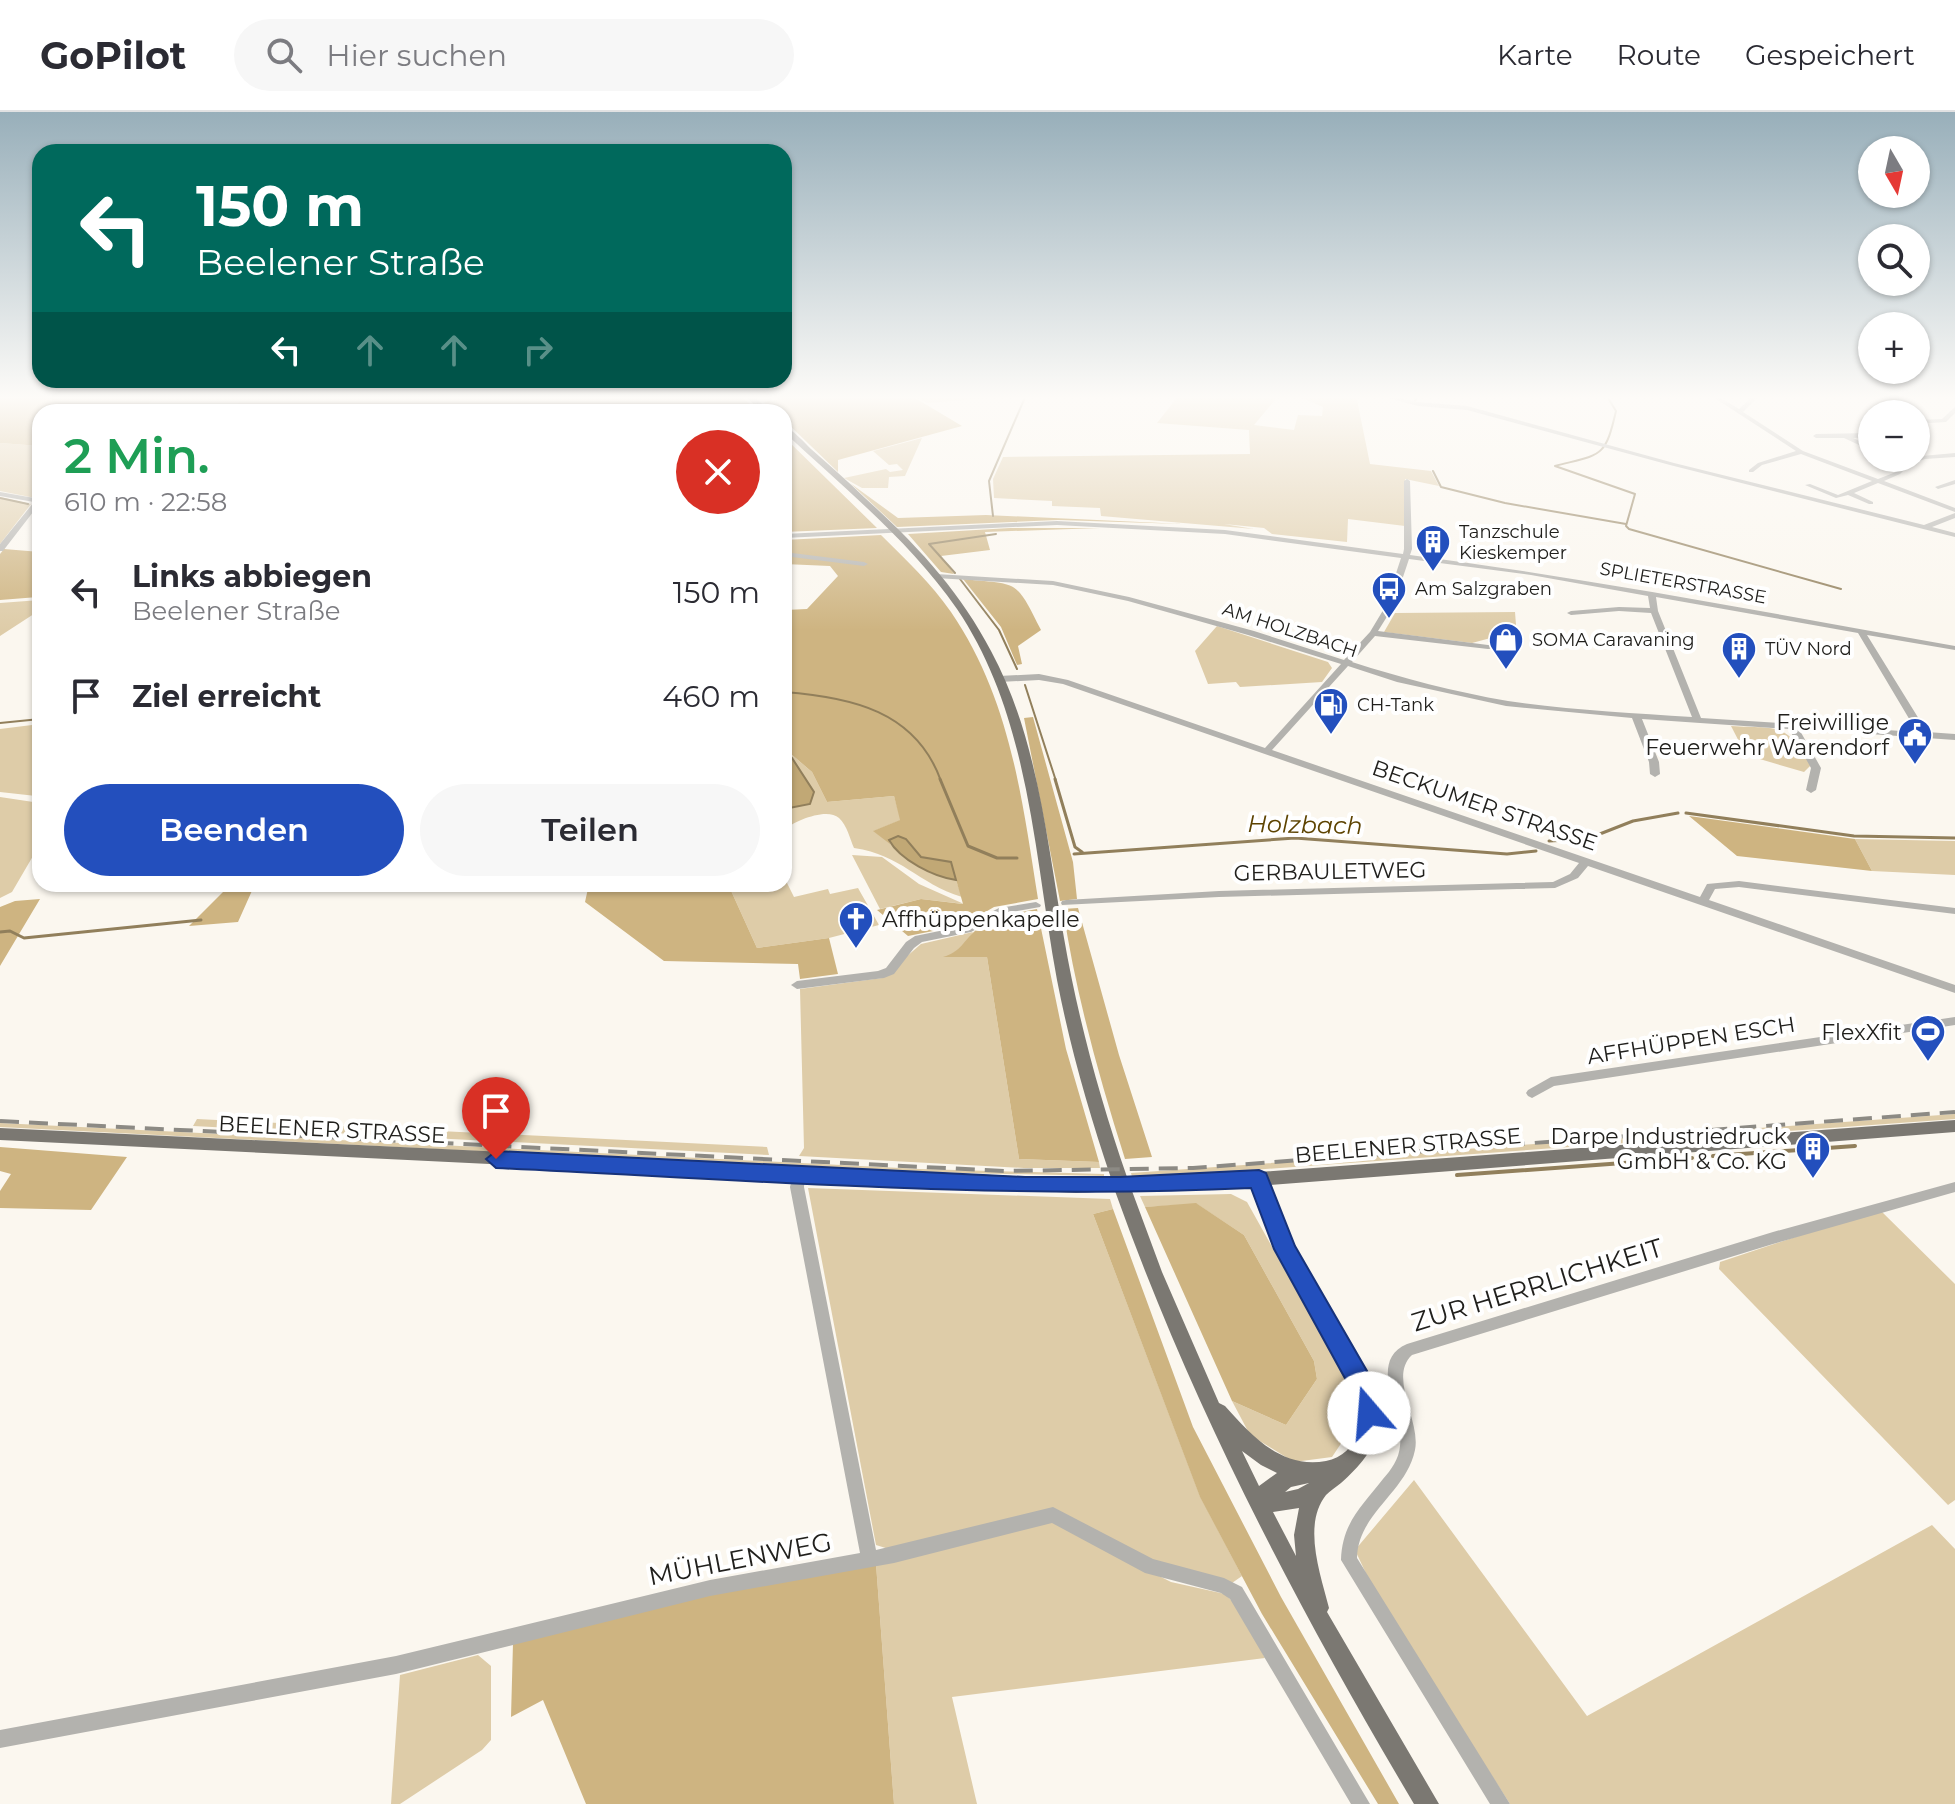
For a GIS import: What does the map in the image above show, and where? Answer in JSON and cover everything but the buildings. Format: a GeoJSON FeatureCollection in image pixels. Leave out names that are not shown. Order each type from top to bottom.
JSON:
{"type":"FeatureCollection","features":[{"type":"Feature","properties":{"kind":"main road"},"geometry":{"type":"LineString","coordinates":[[831,474],[936,576],[963,610],[999,679],[1027,773],[1065,983],[1107,1142],[1136,1226],[1206,1398],[1256,1501],[1322,1624],[1427,1804]]}},
{"type":"Feature","properties":{"kind":"main road","name":"BEELENER STRASSE"},"geometry":{"type":"LineString","coordinates":[[0,1134],[1076,1186],[1259,1179],[1955,1126]]}},
{"type":"Feature","properties":{"kind":"main road"},"geometry":{"type":"LineString","coordinates":[[1256,1501],[1293,1502],[1313,1482],[1344,1467],[1358,1452],[1367,1434],[1367,1401],[1359,1379],[1295,1268],[1259,1179]]}},
{"type":"Feature","properties":{"kind":"main road"},"geometry":{"type":"LineString","coordinates":[[1206,1398],[1254,1451],[1313,1482]]}},
{"type":"Feature","properties":{"kind":"main road"},"geometry":{"type":"LineString","coordinates":[[1313,1482],[1304,1532],[1322,1624]]}},
{"type":"Feature","properties":{"kind":"street"},"geometry":{"type":"LineString","coordinates":[[1717,474],[1955,535]]}},
{"type":"Feature","properties":{"kind":"street"},"geometry":{"type":"LineString","coordinates":[[1857,474],[1955,513]]}},
{"type":"Feature","properties":{"kind":"street"},"geometry":{"type":"LineString","coordinates":[[1808,485],[1838,497],[1896,474]]}},
{"type":"Feature","properties":{"kind":"street"},"geometry":{"type":"LineString","coordinates":[[1267,751],[1373,633],[1389,607],[1405,554],[1409,515],[1407,481]]}},
{"type":"Feature","properties":{"kind":"street"},"geometry":{"type":"LineString","coordinates":[[1938,487],[1955,482]]}},
{"type":"Feature","properties":{"kind":"street"},"geometry":{"type":"LineString","coordinates":[[1848,493],[1871,503]]}},
{"type":"Feature","properties":{"kind":"street"},"geometry":{"type":"LineString","coordinates":[[0,494],[32,500]]}},
{"type":"Feature","properties":{"kind":"street"},"geometry":{"type":"LineString","coordinates":[[0,549],[32,510]]}},
{"type":"Feature","properties":{"kind":"street"},"geometry":{"type":"LineString","coordinates":[[1926,528],[1955,513]]}},
{"type":"Feature","properties":{"kind":"street","name":"SPLIETERSTRASSE"},"geometry":{"type":"LineString","coordinates":[[792,536],[1057,523],[1136,525],[1405,554],[1651,593],[1955,648]]}},
{"type":"Feature","properties":{"kind":"street"},"geometry":{"type":"LineString","coordinates":[[792,555],[864,564]]}},
{"type":"Feature","properties":{"kind":"street","name":"AM HOLZBACH"},"geometry":{"type":"LineString","coordinates":[[936,576],[1053,583],[1186,614],[1345,664],[1506,703],[1636,716],[1955,737]]}},
{"type":"Feature","properties":{"kind":"street"},"geometry":{"type":"LineString","coordinates":[[1651,593],[1654,611],[1698,720]]}},
{"type":"Feature","properties":{"kind":"street","name":"SPLIETERSTRASSE"},"geometry":{"type":"LineString","coordinates":[[1571,613],[1619,609],[1654,611]]}},
{"type":"Feature","properties":{"kind":"street"},"geometry":{"type":"LineString","coordinates":[[1860,630],[1923,734]]}},
{"type":"Feature","properties":{"kind":"street"},"geometry":{"type":"LineString","coordinates":[[1373,633],[1488,647],[1505,645]]}},
{"type":"Feature","properties":{"kind":"street","name":"BECKUMER STRASSE"},"geometry":{"type":"LineString","coordinates":[[999,679],[1039,677],[1065,682],[1955,989]]}},
{"type":"Feature","properties":{"kind":"street"},"geometry":{"type":"LineString","coordinates":[[1636,716],[1654,762],[1655,774]]}},
{"type":"Feature","properties":{"kind":"street"},"geometry":{"type":"LineString","coordinates":[[1793,727],[1816,768],[1811,790]]}},
{"type":"Feature","properties":{"kind":"street","name":"GERBAULETWEG"},"geometry":{"type":"LineString","coordinates":[[1066,903],[1228,893],[1555,885],[1574,876],[1586,861]]}},
{"type":"Feature","properties":{"kind":"street"},"geometry":{"type":"LineString","coordinates":[[1703,901],[1711,886],[1739,884],[1955,911]]}},
{"type":"Feature","properties":{"kind":"street"},"geometry":{"type":"LineString","coordinates":[[797,985],[880,975],[890,971],[910,945],[919,939],[967,929],[1003,910],[1036,905]]}},
{"type":"Feature","properties":{"kind":"street","name":"AFFHÜPPEN ESCH"},"geometry":{"type":"LineString","coordinates":[[1532,1093],[1551,1082],[1955,1021]]}},
{"type":"Feature","properties":{"kind":"street"},"geometry":{"type":"LineString","coordinates":[[799,1175],[797,1187],[870,1560]]}},
{"type":"Feature","properties":{"kind":"street","name":"ZUR HERRLICHKEIT"},"geometry":{"type":"LineString","coordinates":[[1501,1804],[1349,1560],[1353,1531],[1396,1477],[1408,1450],[1407,1417],[1393,1372],[1398,1357],[1407,1350],[1773,1238],[1955,1187]]}},
{"type":"Feature","properties":{"kind":"street","name":"MÜHLENWEG"},"geometry":{"type":"LineString","coordinates":[[0,1739],[396,1665],[710,1588],[870,1560],[1053,1515],[1151,1567],[1230,1589],[1246,1606],[1274,1662],[1361,1804]]}},
{"type":"Feature","properties":{"kind":"shaded area"},"geometry":{"type":"Polygon","coordinates":[[[0,474],[32,474],[32,497],[0,491],[0,474]]]}},
{"type":"Feature","properties":{"kind":"shaded area"},"geometry":{"type":"Polygon","coordinates":[[[792,474],[822,474],[877,528],[792,532],[792,474]]]}},
{"type":"Feature","properties":{"kind":"shaded area"},"geometry":{"type":"Polygon","coordinates":[[[863,474],[906,474],[889,477],[888,488],[862,488],[844,478],[863,474]]]}},
{"type":"Feature","properties":{"kind":"shaded area"},"geometry":{"type":"Polygon","coordinates":[[[995,474],[1433,474],[1439,486],[1405,479],[1405,526],[1348,519],[1347,542],[1272,534],[1264,528],[1101,516],[1100,508],[1052,506],[1052,501],[994,498],[995,474]]]}},
{"type":"Feature","properties":{"kind":"shaded area"},"geometry":{"type":"Polygon","coordinates":[[[850,483],[898,518],[986,515],[1183,524],[1058,520],[897,527],[850,483]]]}},
{"type":"Feature","properties":{"kind":"shaded area"},"geometry":{"type":"Polygon","coordinates":[[[0,497],[31,504],[0,544],[0,497]]]}},
{"type":"Feature","properties":{"kind":"shaded area"},"geometry":{"type":"Polygon","coordinates":[[[1010,528],[1100,528],[985,532],[990,550],[941,556],[954,574],[941,572],[908,534],[1010,528]]]}},
{"type":"Feature","properties":{"kind":"shaded area"},"geometry":{"type":"Polygon","coordinates":[[[881,535],[918,572],[951,612],[987,679],[1011,750],[1038,899],[994,907],[963,925],[908,936],[877,910],[921,899],[963,904],[951,862],[921,857],[906,839],[889,840],[890,844],[873,831],[900,820],[894,796],[827,802],[812,772],[792,755],[792,610],[807,609],[838,576],[830,566],[792,564],[792,540],[881,535]]]}},
{"type":"Feature","properties":{"kind":"shaded area"},"geometry":{"type":"Polygon","coordinates":[[[4,549],[32,551],[32,597],[0,600],[0,554],[4,549]]]}},
{"type":"Feature","properties":{"kind":"shaded area"},"geometry":{"type":"Polygon","coordinates":[[[963,579],[1005,584],[1013,587],[1026,601],[1041,630],[1018,646],[1022,664],[1017,665],[1001,627],[963,579]]]}},
{"type":"Feature","properties":{"kind":"shaded area"},"geometry":{"type":"Polygon","coordinates":[[[32,601],[32,615],[0,636],[0,603],[32,601]]]}},
{"type":"Feature","properties":{"kind":"shaded area"},"geometry":{"type":"Polygon","coordinates":[[[1515,612],[1517,638],[1498,636],[1472,643],[1384,632],[1395,613],[1515,612]]]}},
{"type":"Feature","properties":{"kind":"shaded area"},"geometry":{"type":"Polygon","coordinates":[[[1217,626],[1328,662],[1332,668],[1322,682],[1240,687],[1236,682],[1208,684],[1195,651],[1217,626]]]}},
{"type":"Feature","properties":{"kind":"shaded area"},"geometry":{"type":"Polygon","coordinates":[[[1033,717],[1073,862],[1077,899],[1060,901],[1024,718],[1033,717]]]}},
{"type":"Feature","properties":{"kind":"shaded area"},"geometry":{"type":"Polygon","coordinates":[[[32,725],[32,796],[0,792],[0,729],[32,725]]]}},
{"type":"Feature","properties":{"kind":"shaded area"},"geometry":{"type":"Polygon","coordinates":[[[1731,726],[1780,730],[1794,741],[1811,765],[1804,772],[1746,755],[1731,726]]]}},
{"type":"Feature","properties":{"kind":"shaded area"},"geometry":{"type":"Polygon","coordinates":[[[792,755],[812,772],[827,802],[894,796],[901,820],[874,831],[930,873],[956,880],[962,897],[885,857],[854,848],[844,824],[834,815],[811,816],[792,825],[792,755]]]}},
{"type":"Feature","properties":{"kind":"shaded area"},"geometry":{"type":"Polygon","coordinates":[[[792,758],[814,792],[810,804],[792,807],[792,758]]]}},
{"type":"Feature","properties":{"kind":"shaded area"},"geometry":{"type":"Polygon","coordinates":[[[0,797],[32,802],[32,858],[12,892],[0,898],[0,797]]]}},
{"type":"Feature","properties":{"kind":"shaded area"},"geometry":{"type":"Polygon","coordinates":[[[1689,816],[1855,839],[1872,871],[1737,856],[1689,816]]]}},
{"type":"Feature","properties":{"kind":"shaded area"},"geometry":{"type":"Polygon","coordinates":[[[898,836],[906,839],[921,857],[951,862],[956,880],[909,861],[889,840],[898,836]]]}},
{"type":"Feature","properties":{"kind":"shaded area"},"geometry":{"type":"Polygon","coordinates":[[[1855,839],[1955,841],[1955,875],[1872,871],[1855,839]]]}},
{"type":"Feature","properties":{"kind":"shaded area"},"geometry":{"type":"Polygon","coordinates":[[[852,855],[882,857],[919,884],[964,904],[921,899],[880,909],[852,855]]]}},
{"type":"Feature","properties":{"kind":"shaded area"},"geometry":{"type":"Polygon","coordinates":[[[858,888],[879,925],[829,938],[757,948],[732,892],[792,892],[794,897],[828,889],[830,894],[858,888]]]}},
{"type":"Feature","properties":{"kind":"shaded area"},"geometry":{"type":"Polygon","coordinates":[[[223,892],[251,892],[238,922],[189,926],[223,892]]]}},
{"type":"Feature","properties":{"kind":"shaded area"},"geometry":{"type":"Polygon","coordinates":[[[587,892],[732,892],[757,948],[829,938],[838,974],[800,979],[798,964],[664,961],[585,902],[587,892]]]}},
{"type":"Feature","properties":{"kind":"shaded area"},"geometry":{"type":"Polygon","coordinates":[[[40,899],[0,966],[0,907],[15,901],[40,899]]]}},
{"type":"Feature","properties":{"kind":"shaded area"},"geometry":{"type":"Polygon","coordinates":[[[1078,908],[1119,1055],[1152,1157],[1125,1159],[1106,1097],[1081,1004],[1063,909],[1078,908]]]}},
{"type":"Feature","properties":{"kind":"shaded area"},"geometry":{"type":"Polygon","coordinates":[[[1037,909],[1066,1049],[1099,1162],[1019,1159],[987,957],[943,957],[954,952],[976,930],[990,922],[1037,909]]]}},
{"type":"Feature","properties":{"kind":"shaded area"},"geometry":{"type":"Polygon","coordinates":[[[973,932],[963,947],[947,957],[987,957],[1019,1159],[1099,1162],[1100,1168],[1024,1168],[799,1156],[804,1148],[800,989],[882,978],[921,944],[973,932]]]}},
{"type":"Feature","properties":{"kind":"shaded area"},"geometry":{"type":"Polygon","coordinates":[[[1955,1114],[1955,1119],[1239,1171],[1132,1177],[1131,1173],[1955,1114]]]}},
{"type":"Feature","properties":{"kind":"shaded area"},"geometry":{"type":"Polygon","coordinates":[[[197,1119],[767,1147],[769,1155],[193,1126],[197,1119]]]}},
{"type":"Feature","properties":{"kind":"shaded area"},"geometry":{"type":"Polygon","coordinates":[[[0,1123],[1104,1176],[872,1171],[0,1127],[0,1123]]]}},
{"type":"Feature","properties":{"kind":"shaded area"},"geometry":{"type":"Polygon","coordinates":[[[0,1147],[127,1157],[91,1210],[0,1208],[0,1191],[11,1174],[0,1171],[0,1147]]]}},
{"type":"Feature","properties":{"kind":"shaded area"},"geometry":{"type":"Polygon","coordinates":[[[808,1188],[1110,1199],[1113,1209],[1093,1214],[1200,1496],[1242,1576],[1232,1583],[1174,1572],[1054,1509],[892,1550],[876,1545],[808,1188]]]}},
{"type":"Feature","properties":{"kind":"shaded area"},"geometry":{"type":"Polygon","coordinates":[[[1231,1194],[1247,1202],[1352,1390],[1350,1430],[1332,1457],[1294,1462],[1250,1435],[1232,1401],[1286,1425],[1317,1379],[1314,1361],[1244,1235],[1197,1204],[1145,1207],[1140,1196],[1231,1194]]]}},
{"type":"Feature","properties":{"kind":"shaded area"},"geometry":{"type":"Polygon","coordinates":[[[1196,1203],[1244,1235],[1314,1361],[1317,1379],[1286,1425],[1232,1401],[1145,1207],[1196,1203]]]}},
{"type":"Feature","properties":{"kind":"shaded area"},"geometry":{"type":"Polygon","coordinates":[[[1113,1209],[1193,1427],[1281,1597],[1399,1804],[1378,1804],[1262,1614],[1200,1497],[1093,1214],[1113,1209]]]}},
{"type":"Feature","properties":{"kind":"shaded area"},"geometry":{"type":"Polygon","coordinates":[[[1879,1209],[1955,1284],[1955,1500],[1948,1505],[1719,1269],[1720,1262],[1879,1209]]]}},
{"type":"Feature","properties":{"kind":"shaded area"},"geometry":{"type":"Polygon","coordinates":[[[1414,1480],[1587,1716],[1932,1525],[1955,1549],[1955,1804],[1510,1804],[1379,1601],[1355,1550],[1414,1480]]]}},
{"type":"Feature","properties":{"kind":"shaded area"},"geometry":{"type":"Polygon","coordinates":[[[1050,1521],[1171,1582],[1225,1594],[1239,1608],[1265,1658],[952,1697],[977,1804],[894,1804],[876,1564],[1050,1521]]]}},
{"type":"Feature","properties":{"kind":"shaded area"},"geometry":{"type":"Polygon","coordinates":[[[876,1564],[894,1804],[586,1804],[543,1700],[511,1717],[513,1643],[710,1594],[876,1564]]]}},
{"type":"Feature","properties":{"kind":"shaded area"},"geometry":{"type":"Polygon","coordinates":[[[478,1655],[491,1666],[491,1740],[482,1750],[400,1804],[391,1804],[400,1675],[478,1655]]]}},
{"type":"Feature","properties":{"kind":"waterway"},"geometry":{"type":"LineString","coordinates":[[992,474],[989,481],[993,516]]}},
{"type":"Feature","properties":{"kind":"waterway"},"geometry":{"type":"LineString","coordinates":[[1434,474],[1441,487],[1505,503],[1626,524]]}},
{"type":"Feature","properties":{"kind":"waterway"},"geometry":{"type":"LineString","coordinates":[[1578,474],[1635,494],[1626,526],[1629,529],[1841,589]]}},
{"type":"Feature","properties":{"kind":"waterway"},"geometry":{"type":"LineString","coordinates":[[0,498],[28,504]]}},
{"type":"Feature","properties":{"kind":"waterway"},"geometry":{"type":"LineString","coordinates":[[955,573],[929,544],[996,534]]}},
{"type":"Feature","properties":{"kind":"waterway"},"geometry":{"type":"LineString","coordinates":[[960,579],[999,630],[1017,669]]}},
{"type":"Feature","properties":{"kind":"waterway"},"geometry":{"type":"LineString","coordinates":[[1025,685],[1056,781]]}},
{"type":"Feature","properties":{"kind":"waterway","name":"Holzbach"},"geometry":{"type":"LineString","coordinates":[[792,693],[857,704],[898,723],[930,757],[941,781]]}},
{"type":"Feature","properties":{"kind":"waterway","name":"Holzbach"},"geometry":{"type":"LineString","coordinates":[[0,723],[32,720]]}},
{"type":"Feature","properties":{"kind":"waterway","name":"Holzbach"},"geometry":{"type":"LineString","coordinates":[[940,779],[968,846],[997,858],[1017,858]]}},
{"type":"Feature","properties":{"kind":"waterway"},"geometry":{"type":"LineString","coordinates":[[1055,779],[1075,847],[1082,852]]}},
{"type":"Feature","properties":{"kind":"waterway","name":"Holzbach"},"geometry":{"type":"LineString","coordinates":[[1549,841],[1587,839],[1633,821],[1678,813]]}},
{"type":"Feature","properties":{"kind":"waterway","name":"Holzbach"},"geometry":{"type":"LineString","coordinates":[[1686,813],[1854,836],[1955,838]]}},
{"type":"Feature","properties":{"kind":"waterway","name":"Holzbach"},"geometry":{"type":"LineString","coordinates":[[1074,854],[1295,838],[1507,854],[1536,851]]}},
{"type":"Feature","properties":{"kind":"waterway"},"geometry":{"type":"LineString","coordinates":[[0,932],[10,931],[24,938],[201,920]]}},
{"type":"Feature","properties":{"kind":"waterway"},"geometry":{"type":"LineString","coordinates":[[1713,1156],[1855,1146]]}},
{"type":"Feature","properties":{"kind":"waterway"},"geometry":{"type":"LineString","coordinates":[[1457,1175],[1692,1158]]}},
{"type":"Feature","properties":{"kind":"railway"},"geometry":{"type":"LineString","coordinates":[[0,1121],[1004,1171],[1193,1168],[1955,1112]]}},
{"type":"Feature","properties":{"kind":"place","name":"Tanzschule Kieskemper"},"geometry":{"type":"Point","coordinates":[1433,573]}},
{"type":"Feature","properties":{"kind":"place","name":"Am Salzgraben"},"geometry":{"type":"Point","coordinates":[1389,620]}},
{"type":"Feature","properties":{"kind":"place","name":"SOMA Caravaning"},"geometry":{"type":"Point","coordinates":[1506,671]}},
{"type":"Feature","properties":{"kind":"place","name":"TÜV Nord"},"geometry":{"type":"Point","coordinates":[1739,680]}},
{"type":"Feature","properties":{"kind":"place","name":"CH-Tank"},"geometry":{"type":"Point","coordinates":[1331,736]}},
{"type":"Feature","properties":{"kind":"place","name":"Freiwillige Feuerwehr Warendorf"},"geometry":{"type":"Point","coordinates":[1915,766]}},
{"type":"Feature","properties":{"kind":"place","name":"Affhüppenkapelle"},"geometry":{"type":"Point","coordinates":[856,950]}},
{"type":"Feature","properties":{"kind":"place","name":"FlexXfit"},"geometry":{"type":"Point","coordinates":[1928,1063]}},
{"type":"Feature","properties":{"kind":"place","name":"Darpe Industriedruck GmbH & Co. KG"},"geometry":{"type":"Point","coordinates":[1813,1180]}},
{"type":"Feature","properties":{"kind":"route"},"geometry":{"type":"LineString","coordinates":[[496,1159],[1025,1185],[1120,1186],[1259,1179],[1285,1249],[1359,1379],[1369,1413]]}}]}
